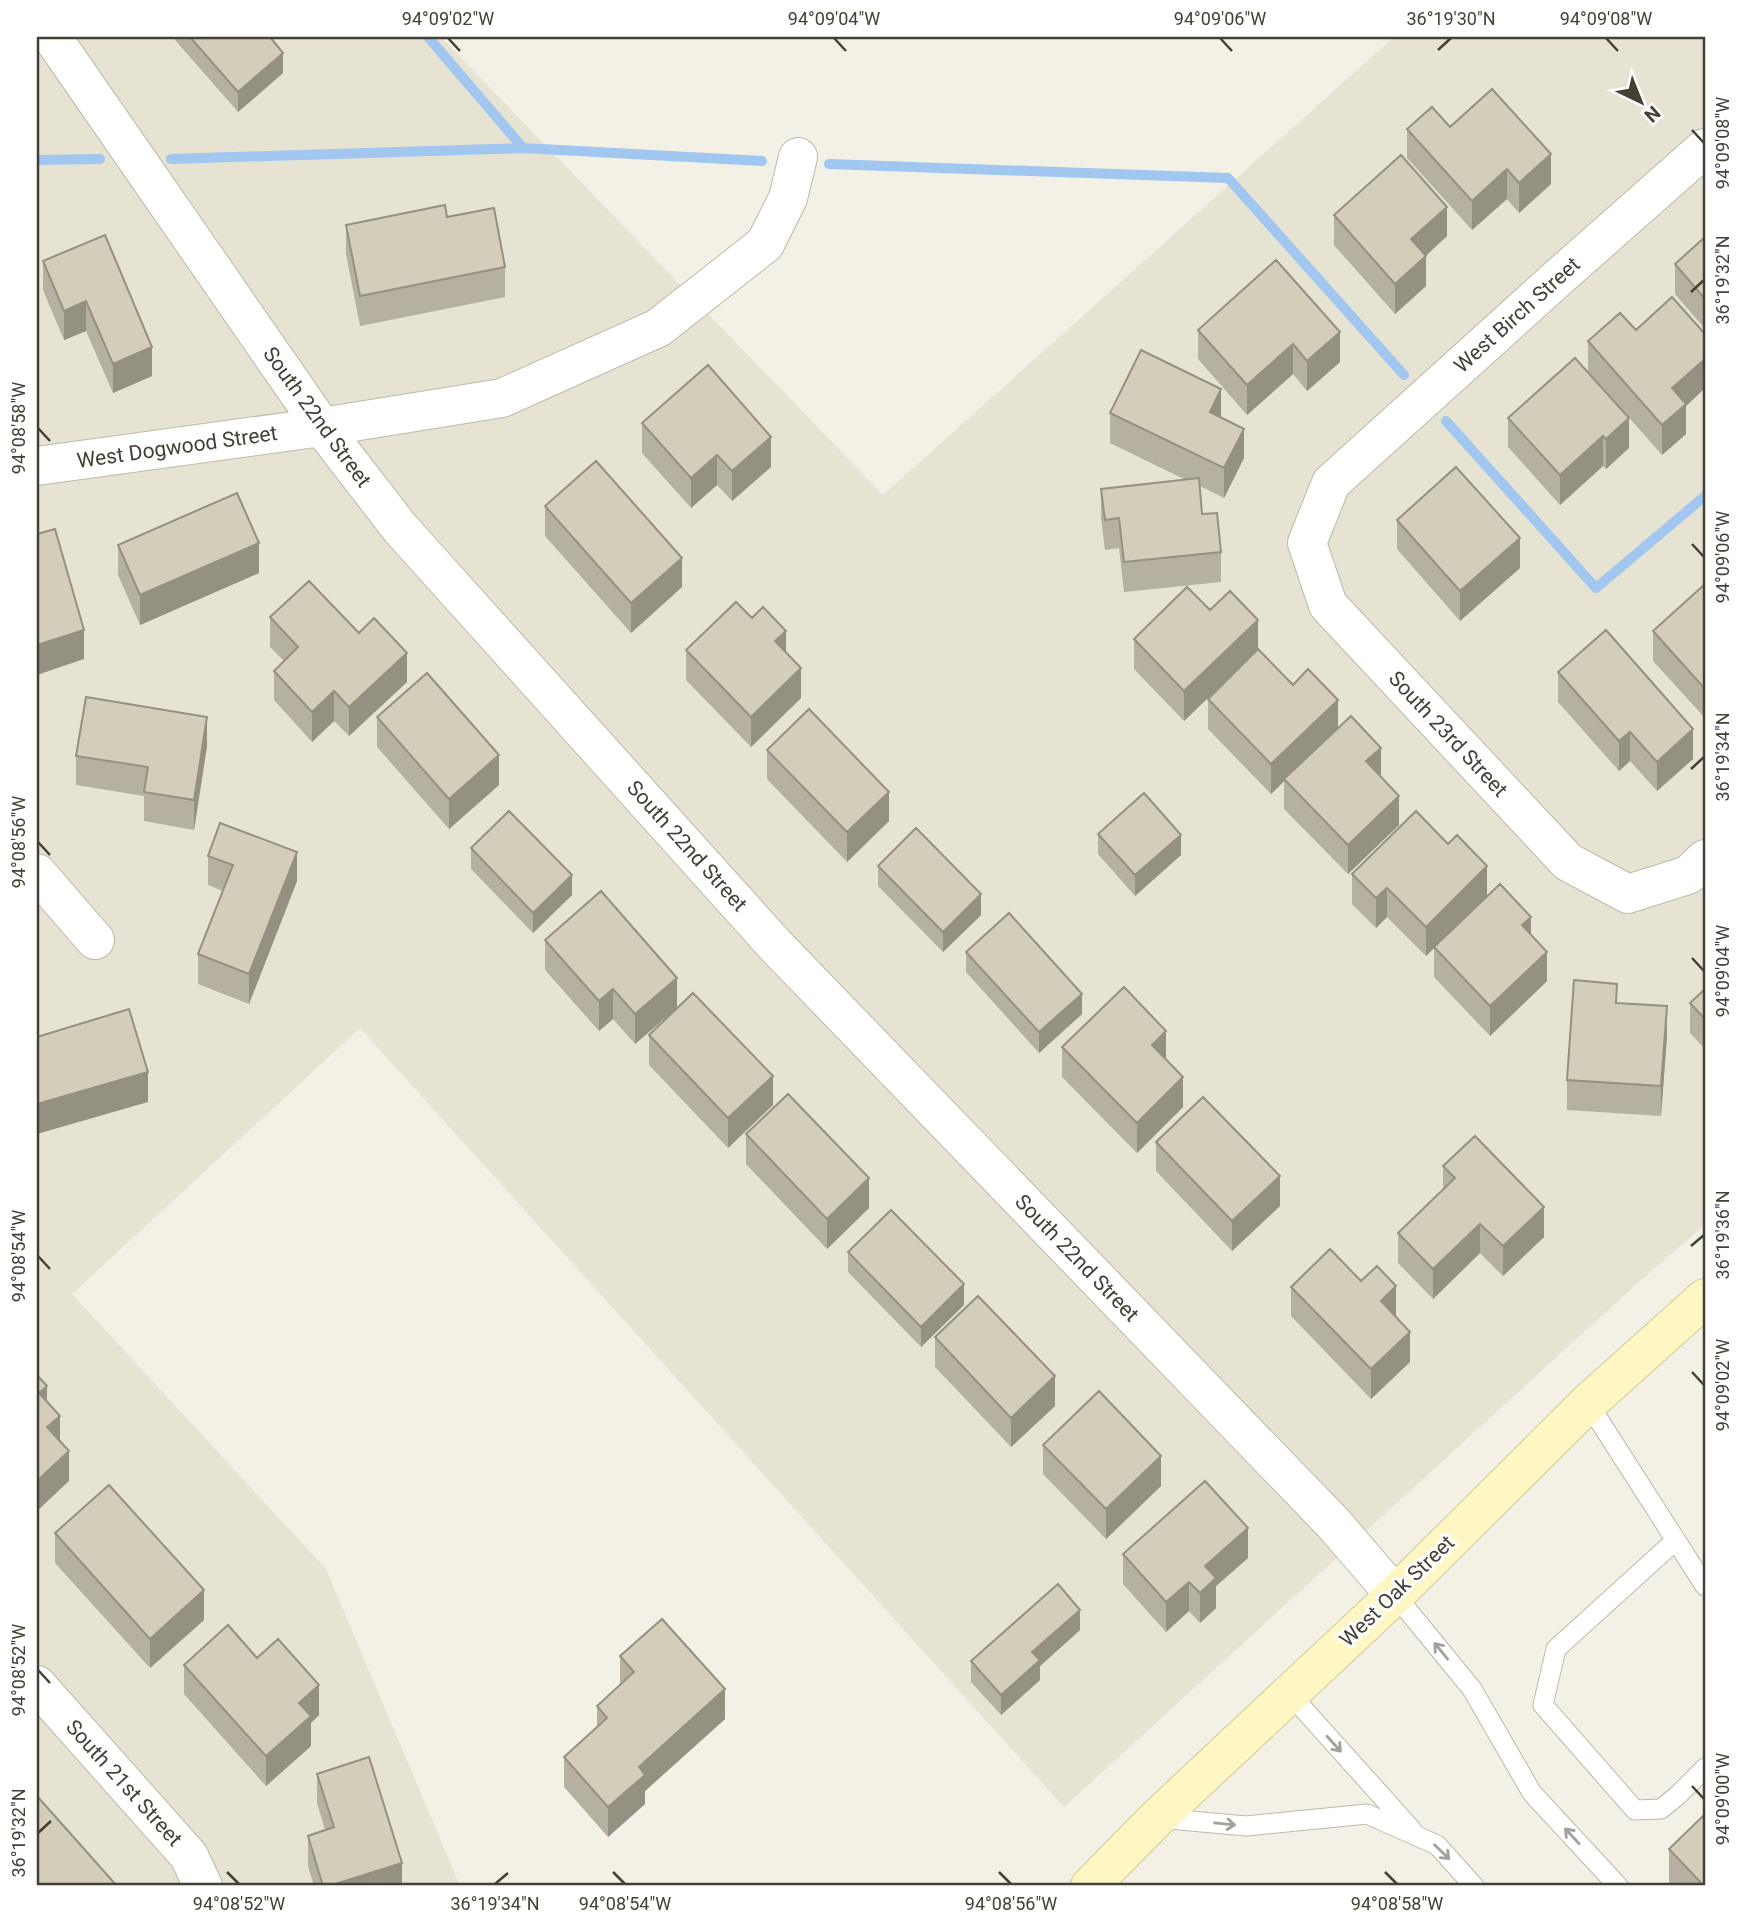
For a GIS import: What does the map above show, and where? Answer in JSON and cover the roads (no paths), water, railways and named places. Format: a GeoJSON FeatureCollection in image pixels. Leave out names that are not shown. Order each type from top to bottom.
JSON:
{"type":"FeatureCollection","features":[{"type":"Feature","properties":{"kind":"street","name":"South 22nd Street"},"geometry":{"type":"LineString","coordinates":[[52,37],[322,427],[400,528],[775,944],[1324,1514],[1395,1595]]}},
{"type":"Feature","properties":{"kind":"street","name":"West Birch Street"},"geometry":{"type":"LineString","coordinates":[[1331,483],[1705,148]]}},
{"type":"Feature","properties":{"kind":"street","name":"West Dogwood Street"},"geometry":{"type":"LineString","coordinates":[[37,466],[322,427],[502,398],[659,328],[765,244],[788,198],[798,157]]}},
{"type":"Feature","properties":{"kind":"street","name":"South 23rd Street"},"geometry":{"type":"LineString","coordinates":[[1331,483],[1307,544],[1328,605],[1568,862],[1628,894],[1697,867]]}},
{"type":"Feature","properties":{"kind":"street"},"geometry":{"type":"LineString","coordinates":[[37,873],[95,940]]}},
{"type":"Feature","properties":{"kind":"street","name":"West Oak Street"},"geometry":{"type":"LineString","coordinates":[[1090,1886],[1157,1818],[1395,1595],[1588,1403],[1705,1298]]}},
{"type":"Feature","properties":{"kind":"street","name":"South 21st Street"},"geometry":{"type":"LineString","coordinates":[[37,1685],[189,1856],[203,1886]]}},
{"type":"Feature","properties":{"kind":"lane"},"geometry":{"type":"LineString","coordinates":[[1588,1403],[1705,1586]]}},
{"type":"Feature","properties":{"kind":"lane"},"geometry":{"type":"LineString","coordinates":[[1676,1540],[1556,1649],[1543,1705],[1635,1810],[1661,1809],[1705,1768]]}},
{"type":"Feature","properties":{"kind":"lane"},"geometry":{"type":"LineString","coordinates":[[1395,1595],[1472,1689],[1532,1793],[1618,1886]]}},
{"type":"Feature","properties":{"kind":"lane"},"geometry":{"type":"LineString","coordinates":[[1289,1693],[1416,1835]]}},
{"type":"Feature","properties":{"kind":"lane"},"geometry":{"type":"LineString","coordinates":[[1157,1818],[1246,1826],[1367,1814],[1437,1845],[1474,1886]]}},
{"type":"Feature","properties":{"kind":"waterway"},"geometry":{"type":"LineString","coordinates":[[428,37],[523,148]]}},
{"type":"Feature","properties":{"kind":"waterway"},"geometry":{"type":"LineString","coordinates":[[171,159],[523,148],[762,161]]}},
{"type":"Feature","properties":{"kind":"waterway"},"geometry":{"type":"LineString","coordinates":[[37,160],[100,159]]}},
{"type":"Feature","properties":{"kind":"waterway"},"geometry":{"type":"LineString","coordinates":[[829,164],[1228,178],[1404,375]]}},
{"type":"Feature","properties":{"kind":"waterway"},"geometry":{"type":"LineString","coordinates":[[1446,421],[1596,588],[1705,496]]}}]}
